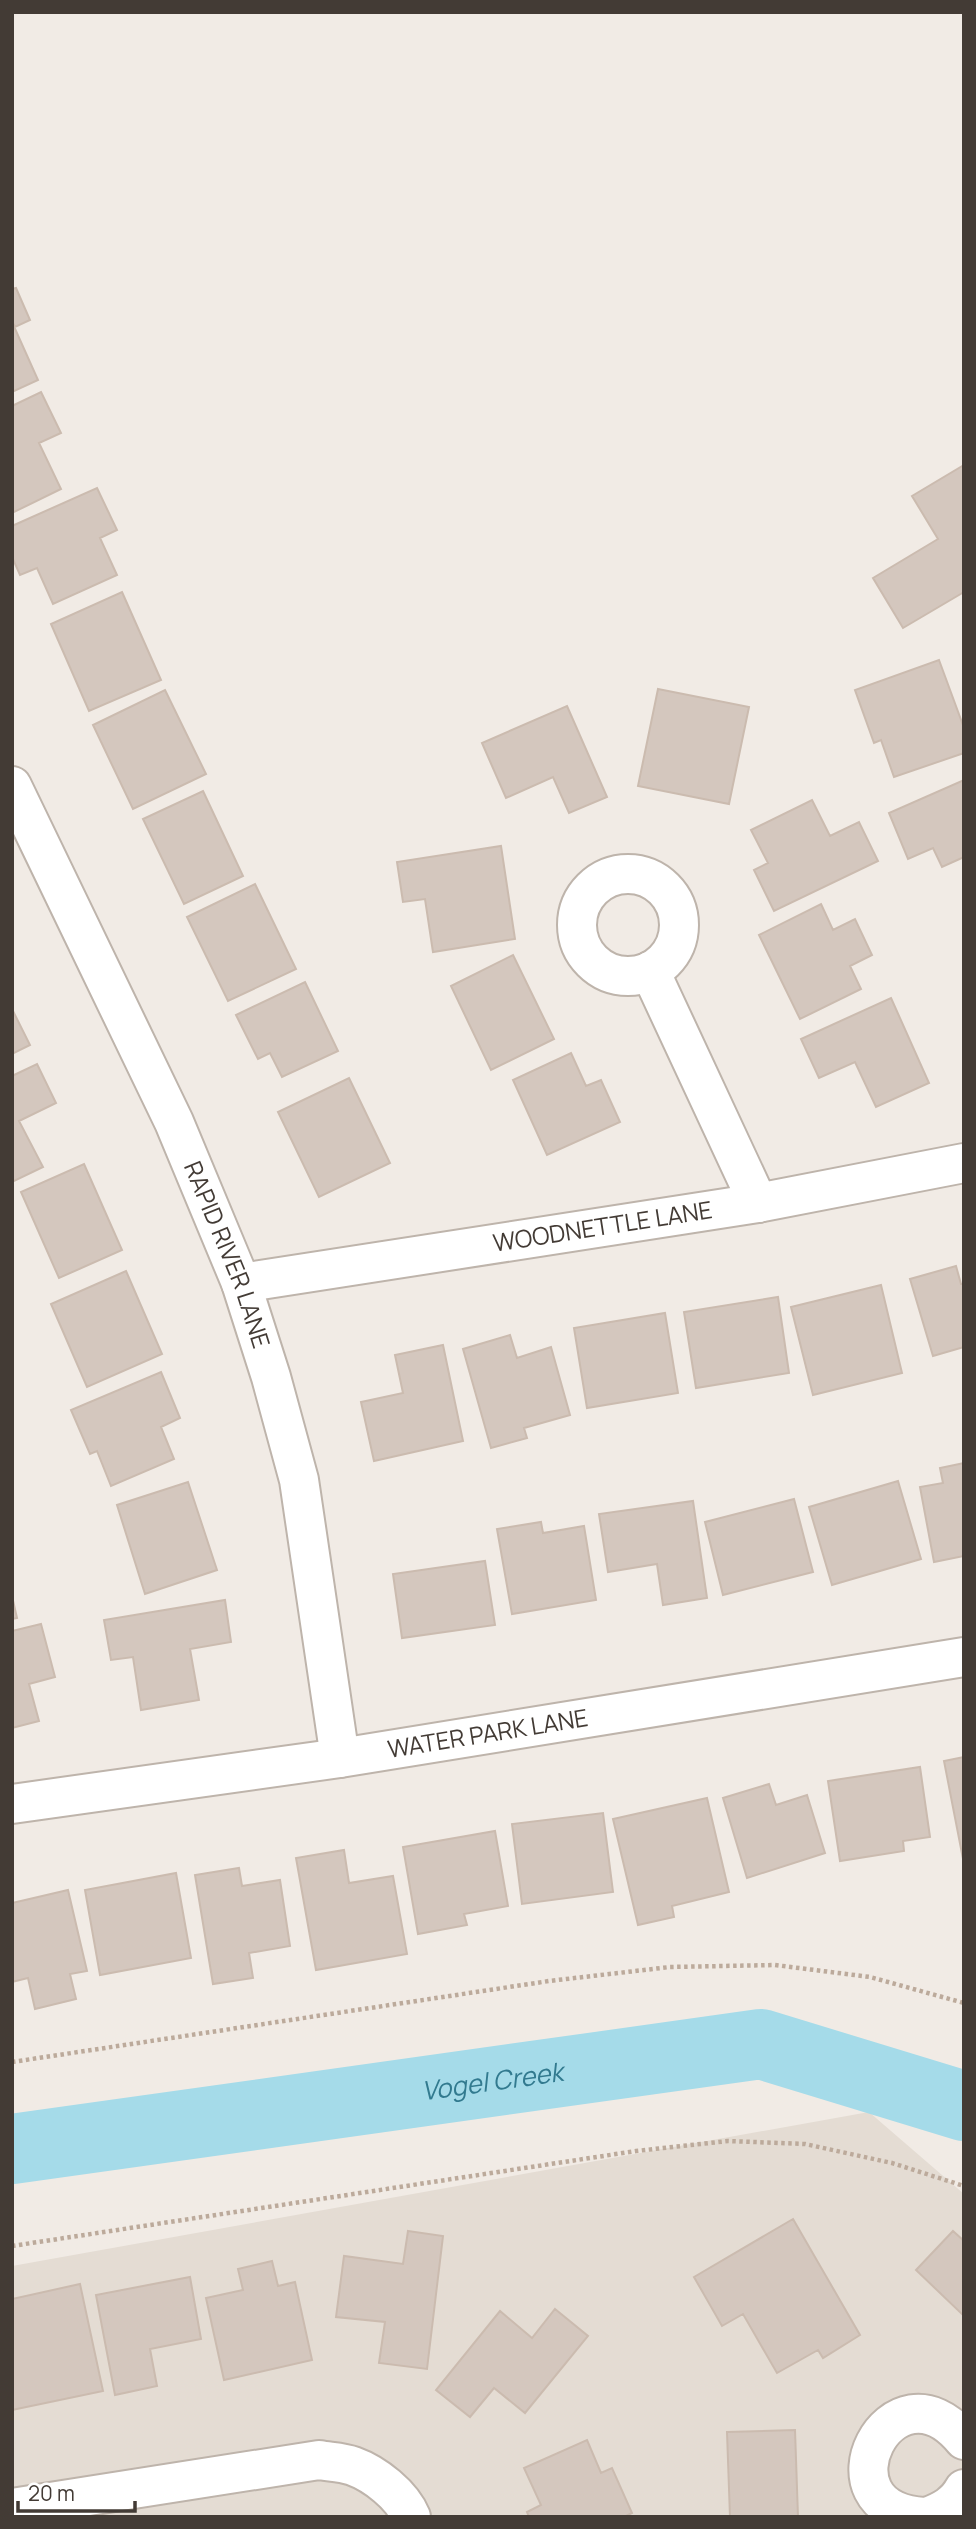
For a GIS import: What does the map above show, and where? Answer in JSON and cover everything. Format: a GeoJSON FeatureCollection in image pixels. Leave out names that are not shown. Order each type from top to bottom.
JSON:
{"type":"FeatureCollection","features":[{"type":"Feature","properties":{"kind":"street","name":"RAPID RIVER LANE"},"geometry":{"type":"LineString","coordinates":[[12,786],[174,1122],[241,1283],[271,1377],[299,1480],[340,1758]]}},
{"type":"Feature","properties":{"kind":"street"},"geometry":{"type":"LineString","coordinates":[[650,971],[758,1203]]}},
{"type":"Feature","properties":{"kind":"street","name":"WOODNETTLE LANE"},"geometry":{"type":"LineString","coordinates":[[241,1283],[758,1203],[964,1163]]}},
{"type":"Feature","properties":{"kind":"street","name":"WATER PARK LANE"},"geometry":{"type":"LineString","coordinates":[[12,1804],[340,1758],[964,1657]]}},
{"type":"Feature","properties":{"kind":"street"},"geometry":{"type":"LineString","coordinates":[[963,2495],[945,2510],[925,2517],[906,2516],[888,2508],[875,2492],[868,2473],[869,2454],[877,2435],[892,2422],[911,2414],[931,2416],[950,2424],[964,2440]]}},
{"type":"Feature","properties":{"kind":"street"},"geometry":{"type":"LineString","coordinates":[[12,2508],[319,2460],[354,2466],[383,2483],[407,2508],[411,2517]]}},
{"type":"Feature","properties":{"kind":"path"},"geometry":{"type":"LineString","coordinates":[[12,2062],[549,1981],[670,1967],[775,1965],[870,1977],[964,2003]]}},
{"type":"Feature","properties":{"kind":"path"},"geometry":{"type":"LineString","coordinates":[[12,2246],[636,2151],[728,2141],[805,2144],[892,2163],[964,2186]]}},
{"type":"Feature","properties":{"kind":"shaded area"},"geometry":{"type":"Polygon","coordinates":[[[869,2112],[964,2194],[964,2517],[12,2517],[12,2266],[869,2112]]]}},
{"type":"Feature","properties":{"kind":"building"},"geometry":{"type":"Polygon","coordinates":[[[16,288],[30,320],[15,327],[12,321],[12,289],[16,288]]]}},
{"type":"Feature","properties":{"kind":"building"},"geometry":{"type":"Polygon","coordinates":[[[12,322],[38,380],[12,392],[12,322]]]}},
{"type":"Feature","properties":{"kind":"building"},"geometry":{"type":"Polygon","coordinates":[[[41,392],[61,433],[39,443],[61,489],[12,513],[12,406],[41,392]]]}},
{"type":"Feature","properties":{"kind":"building"},"geometry":{"type":"Polygon","coordinates":[[[964,465],[964,592],[903,628],[873,578],[938,539],[912,496],[964,465]]]}},
{"type":"Feature","properties":{"kind":"building"},"geometry":{"type":"Polygon","coordinates":[[[97,488],[117,530],[100,538],[117,575],[53,604],[37,568],[20,575],[12,557],[12,526],[97,488]]]}},
{"type":"Feature","properties":{"kind":"building"},"geometry":{"type":"Polygon","coordinates":[[[122,592],[161,680],[89,711],[51,624],[122,592]]]}},
{"type":"Feature","properties":{"kind":"building"},"geometry":{"type":"Polygon","coordinates":[[[939,660],[964,728],[964,753],[894,777],[881,740],[874,743],[855,690],[939,660]]]}},
{"type":"Feature","properties":{"kind":"building"},"geometry":{"type":"Polygon","coordinates":[[[658,689],[749,707],[729,804],[638,786],[658,689]]]}},
{"type":"Feature","properties":{"kind":"building"},"geometry":{"type":"Polygon","coordinates":[[[165,690],[206,774],[133,809],[93,725],[165,690]]]}},
{"type":"Feature","properties":{"kind":"building"},"geometry":{"type":"Polygon","coordinates":[[[567,706],[607,797],[569,813],[553,777],[506,798],[482,743],[567,706]]]}},
{"type":"Feature","properties":{"kind":"building"},"geometry":{"type":"Polygon","coordinates":[[[964,780],[964,857],[942,867],[933,848],[908,859],[889,813],[964,780]]]}},
{"type":"Feature","properties":{"kind":"building"},"geometry":{"type":"Polygon","coordinates":[[[203,791],[243,876],[184,904],[143,819],[203,791]]]}},
{"type":"Feature","properties":{"kind":"building"},"geometry":{"type":"Polygon","coordinates":[[[812,800],[830,836],[859,822],[878,861],[774,911],[754,870],[768,863],[751,830],[812,800]]]}},
{"type":"Feature","properties":{"kind":"building"},"geometry":{"type":"Polygon","coordinates":[[[501,846],[515,939],[433,952],[425,899],[403,902],[397,862],[501,846]]]}},
{"type":"Feature","properties":{"kind":"building"},"geometry":{"type":"Polygon","coordinates":[[[255,884],[296,969],[228,1001],[187,917],[255,884]]]}},
{"type":"Feature","properties":{"kind":"building"},"geometry":{"type":"Polygon","coordinates":[[[821,904],[833,930],[855,919],[872,955],[850,966],[861,989],[800,1019],[759,935],[821,904]]]}},
{"type":"Feature","properties":{"kind":"building"},"geometry":{"type":"Polygon","coordinates":[[[513,955],[554,1039],[491,1070],[451,986],[513,955]]]}},
{"type":"Feature","properties":{"kind":"building"},"geometry":{"type":"Polygon","coordinates":[[[305,982],[338,1051],[282,1077],[270,1053],[258,1059],[236,1015],[305,982]]]}},
{"type":"Feature","properties":{"kind":"building"},"geometry":{"type":"Polygon","coordinates":[[[891,998],[929,1083],[876,1107],[855,1062],[819,1078],[801,1039],[891,998]]]}},
{"type":"Feature","properties":{"kind":"building"},"geometry":{"type":"Polygon","coordinates":[[[12,1009],[30,1045],[12,1054],[12,1009]]]}},
{"type":"Feature","properties":{"kind":"building"},"geometry":{"type":"Polygon","coordinates":[[[571,1053],[586,1086],[601,1080],[620,1122],[547,1155],[513,1080],[571,1053]]]}},
{"type":"Feature","properties":{"kind":"building"},"geometry":{"type":"Polygon","coordinates":[[[37,1064],[56,1103],[19,1121],[43,1167],[12,1182],[12,1076],[37,1064]]]}},
{"type":"Feature","properties":{"kind":"building"},"geometry":{"type":"Polygon","coordinates":[[[349,1078],[390,1163],[319,1197],[278,1112],[349,1078]]]}},
{"type":"Feature","properties":{"kind":"building"},"geometry":{"type":"Polygon","coordinates":[[[84,1164],[122,1250],[59,1278],[21,1192],[84,1164]]]}},
{"type":"Feature","properties":{"kind":"building"},"geometry":{"type":"Polygon","coordinates":[[[956,1266],[961,1284],[964,1284],[964,1347],[933,1356],[910,1279],[956,1266]]]}},
{"type":"Feature","properties":{"kind":"building"},"geometry":{"type":"Polygon","coordinates":[[[126,1271],[162,1354],[87,1387],[51,1304],[126,1271]]]}},
{"type":"Feature","properties":{"kind":"building"},"geometry":{"type":"Polygon","coordinates":[[[881,1285],[902,1373],[813,1395],[791,1307],[881,1285]]]}},
{"type":"Feature","properties":{"kind":"building"},"geometry":{"type":"Polygon","coordinates":[[[778,1297],[789,1373],[696,1388],[684,1312],[778,1297]]]}},
{"type":"Feature","properties":{"kind":"building"},"geometry":{"type":"Polygon","coordinates":[[[665,1313],[678,1393],[587,1408],[574,1328],[665,1313]]]}},
{"type":"Feature","properties":{"kind":"building"},"geometry":{"type":"Polygon","coordinates":[[[510,1335],[517,1358],[551,1347],[570,1415],[524,1428],[527,1438],[491,1448],[463,1349],[510,1335]]]}},
{"type":"Feature","properties":{"kind":"building"},"geometry":{"type":"Polygon","coordinates":[[[443,1345],[463,1441],[374,1461],[361,1402],[403,1393],[395,1355],[443,1345]]]}},
{"type":"Feature","properties":{"kind":"building"},"geometry":{"type":"Polygon","coordinates":[[[161,1372],[180,1418],[161,1427],[174,1459],[111,1486],[97,1451],[90,1454],[71,1410],[161,1372]]]}},
{"type":"Feature","properties":{"kind":"building"},"geometry":{"type":"Polygon","coordinates":[[[964,1463],[964,1556],[934,1562],[920,1487],[943,1483],[940,1468],[964,1463]]]}},
{"type":"Feature","properties":{"kind":"building"},"geometry":{"type":"Polygon","coordinates":[[[898,1481],[921,1559],[832,1585],[809,1507],[898,1481]]]}},
{"type":"Feature","properties":{"kind":"building"},"geometry":{"type":"Polygon","coordinates":[[[188,1482],[217,1570],[145,1594],[117,1505],[188,1482]]]}},
{"type":"Feature","properties":{"kind":"building"},"geometry":{"type":"Polygon","coordinates":[[[794,1499],[813,1572],[723,1595],[705,1522],[794,1499]]]}},
{"type":"Feature","properties":{"kind":"building"},"geometry":{"type":"Polygon","coordinates":[[[693,1501],[707,1598],[663,1605],[657,1564],[608,1572],[599,1514],[693,1501]]]}},
{"type":"Feature","properties":{"kind":"building"},"geometry":{"type":"Polygon","coordinates":[[[541,1522],[543,1533],[584,1526],[596,1600],[512,1614],[497,1529],[541,1522]]]}},
{"type":"Feature","properties":{"kind":"building"},"geometry":{"type":"Polygon","coordinates":[[[485,1561],[495,1625],[402,1638],[393,1574],[485,1561]]]}},
{"type":"Feature","properties":{"kind":"building"},"geometry":{"type":"Polygon","coordinates":[[[12,1596],[17,1618],[12,1619],[12,1596]]]}},
{"type":"Feature","properties":{"kind":"building"},"geometry":{"type":"Polygon","coordinates":[[[225,1600],[231,1642],[190,1649],[199,1700],[141,1710],[133,1657],[111,1660],[104,1620],[225,1600]]]}},
{"type":"Feature","properties":{"kind":"building"},"geometry":{"type":"Polygon","coordinates":[[[41,1624],[55,1677],[29,1684],[39,1721],[12,1728],[12,1631],[41,1624]]]}},
{"type":"Feature","properties":{"kind":"building"},"geometry":{"type":"Polygon","coordinates":[[[964,1757],[964,1858],[963,1859],[944,1761],[964,1757]]]}},
{"type":"Feature","properties":{"kind":"building"},"geometry":{"type":"Polygon","coordinates":[[[920,1767],[930,1837],[903,1841],[904,1851],[840,1861],[828,1781],[920,1767]]]}},
{"type":"Feature","properties":{"kind":"building"},"geometry":{"type":"Polygon","coordinates":[[[769,1784],[776,1805],[807,1795],[825,1853],[747,1878],[723,1798],[769,1784]]]}},
{"type":"Feature","properties":{"kind":"building"},"geometry":{"type":"Polygon","coordinates":[[[707,1798],[729,1892],[672,1906],[674,1917],[638,1925],[613,1819],[707,1798]]]}},
{"type":"Feature","properties":{"kind":"building"},"geometry":{"type":"Polygon","coordinates":[[[603,1813],[613,1892],[522,1904],[512,1824],[603,1813]]]}},
{"type":"Feature","properties":{"kind":"building"},"geometry":{"type":"Polygon","coordinates":[[[495,1831],[508,1906],[464,1914],[467,1925],[418,1934],[403,1847],[495,1831]]]}},
{"type":"Feature","properties":{"kind":"building"},"geometry":{"type":"Polygon","coordinates":[[[344,1850],[349,1883],[393,1876],[407,1954],[316,1970],[296,1858],[344,1850]]]}},
{"type":"Feature","properties":{"kind":"building"},"geometry":{"type":"Polygon","coordinates":[[[239,1868],[242,1886],[280,1880],[290,1946],[249,1953],[253,1978],[213,1984],[195,1875],[239,1868]]]}},
{"type":"Feature","properties":{"kind":"building"},"geometry":{"type":"Polygon","coordinates":[[[176,1873],[191,1958],[100,1975],[85,1890],[176,1873]]]}},
{"type":"Feature","properties":{"kind":"building"},"geometry":{"type":"Polygon","coordinates":[[[68,1890],[87,1971],[70,1974],[76,1999],[35,2009],[28,1978],[12,1982],[12,1903],[68,1890]]]}},
{"type":"Feature","properties":{"kind":"building"},"geometry":{"type":"Polygon","coordinates":[[[793,2219],[860,2335],[823,2358],[818,2350],[777,2373],[743,2314],[722,2326],[694,2277],[793,2219]]]}},
{"type":"Feature","properties":{"kind":"building"},"geometry":{"type":"Polygon","coordinates":[[[408,2231],[443,2236],[427,2369],[379,2363],[385,2322],[336,2317],[344,2256],[403,2264],[408,2231]]]}},
{"type":"Feature","properties":{"kind":"building"},"geometry":{"type":"Polygon","coordinates":[[[953,2231],[964,2241],[964,2316],[916,2270],[953,2231]]]}},
{"type":"Feature","properties":{"kind":"building"},"geometry":{"type":"Polygon","coordinates":[[[272,2261],[278,2286],[295,2282],[312,2360],[224,2380],[206,2298],[243,2290],[238,2269],[272,2261]]]}},
{"type":"Feature","properties":{"kind":"building"},"geometry":{"type":"Polygon","coordinates":[[[190,2277],[201,2339],[150,2349],[157,2386],[115,2395],[96,2295],[190,2277]]]}},
{"type":"Feature","properties":{"kind":"building"},"geometry":{"type":"Polygon","coordinates":[[[80,2284],[103,2391],[12,2410],[12,2299],[80,2284]]]}},
{"type":"Feature","properties":{"kind":"building"},"geometry":{"type":"Polygon","coordinates":[[[555,2309],[588,2336],[525,2413],[494,2388],[470,2417],[436,2390],[500,2311],[532,2338],[555,2309]]]}},
{"type":"Feature","properties":{"kind":"building"},"geometry":{"type":"Polygon","coordinates":[[[795,2430],[798,2517],[730,2517],[727,2432],[795,2430]]]}},
{"type":"Feature","properties":{"kind":"building"},"geometry":{"type":"Polygon","coordinates":[[[587,2440],[601,2473],[612,2468],[632,2513],[624,2517],[529,2517],[527,2512],[541,2505],[524,2468],[587,2440]]]}},
{"type":"Feature","properties":{"kind":"waterway","name":"Vogel Creek"},"geometry":{"type":"LineString","coordinates":[[12,2149],[761,2044],[964,2106]]}}]}
